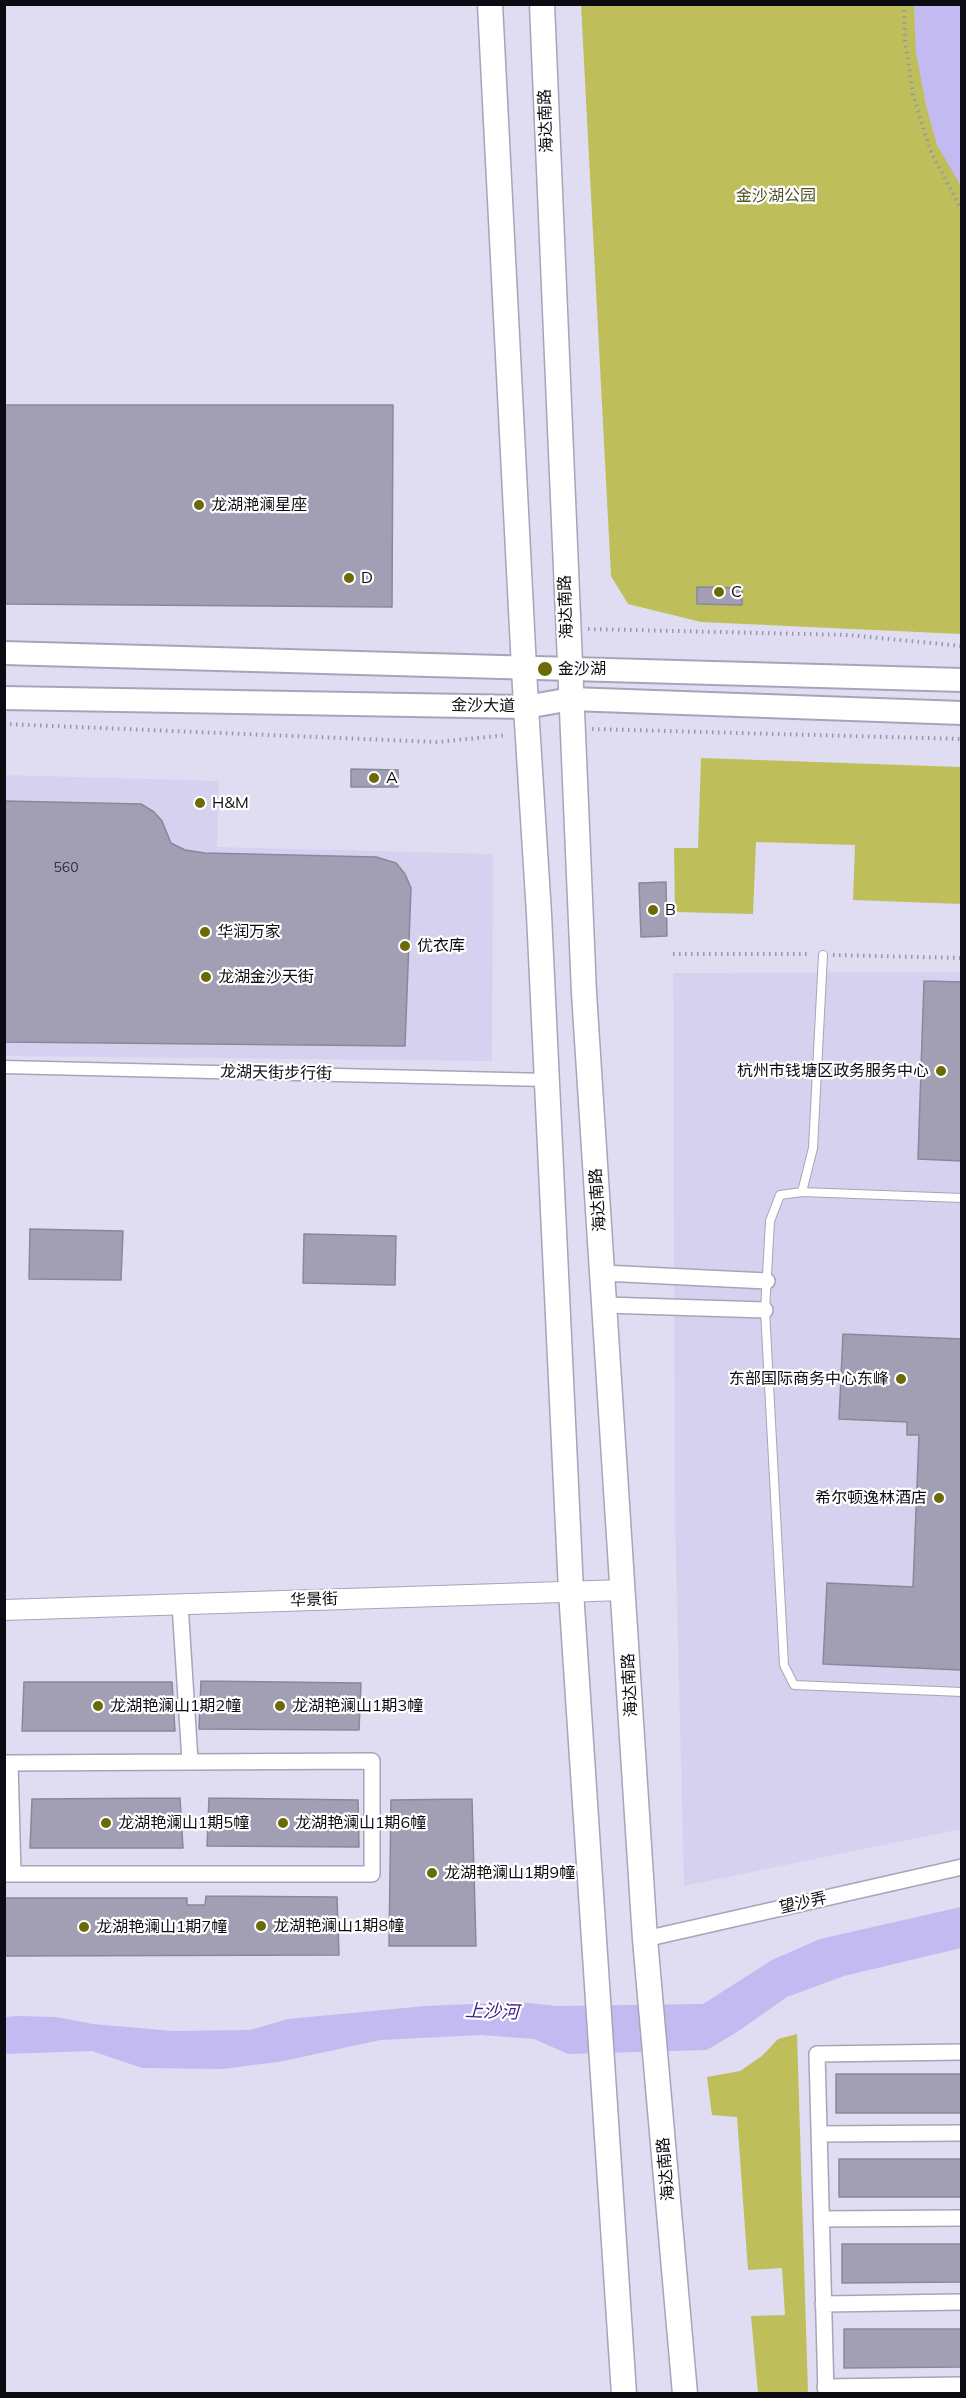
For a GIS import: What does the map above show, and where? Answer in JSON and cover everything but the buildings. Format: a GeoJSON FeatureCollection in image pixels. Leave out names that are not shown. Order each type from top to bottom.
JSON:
{"type":"FeatureCollection","features":[{"type":"Feature","properties":{"kind":"main road"},"geometry":{"type":"LineString","coordinates":[[490,4],[547,1080],[571,1591],[624,2394]]}},
{"type":"Feature","properties":{"kind":"main road","name":"海达南路"},"geometry":{"type":"LineString","coordinates":[[542,4],[584,993],[645,1939],[685,2394]]}},
{"type":"Feature","properties":{"kind":"main road"},"geometry":{"type":"LineString","coordinates":[[4,653],[962,680]]}},
{"type":"Feature","properties":{"kind":"main road","name":"金沙大道"},"geometry":{"type":"LineString","coordinates":[[4,698],[526,707],[571,699],[962,713]]}},
{"type":"Feature","properties":{"kind":"street","name":"龙湖天街步行街"},"geometry":{"type":"LineString","coordinates":[[4,1066],[547,1080]]}},
{"type":"Feature","properties":{"kind":"street"},"geometry":{"type":"LineString","coordinates":[[603,1273],[767,1281]]}},
{"type":"Feature","properties":{"kind":"street"},"geometry":{"type":"LineString","coordinates":[[605,1305],[765,1310]]}},
{"type":"Feature","properties":{"kind":"street","name":"华景街"},"geometry":{"type":"LineString","coordinates":[[4,1610],[624,1590]]}},
{"type":"Feature","properties":{"kind":"street"},"geometry":{"type":"LineString","coordinates":[[180,1604],[190,1761]]}},
{"type":"Feature","properties":{"kind":"street"},"geometry":{"type":"LineString","coordinates":[[190,1761],[372,1761],[372,1874],[9,1874],[7,1763],[190,1761]]}},
{"type":"Feature","properties":{"kind":"street","name":"望沙弄"},"geometry":{"type":"LineString","coordinates":[[645,1939],[962,1867]]}},
{"type":"Feature","properties":{"kind":"street"},"geometry":{"type":"LineString","coordinates":[[962,2052],[817,2054],[826,2390],[962,2385]]}},
{"type":"Feature","properties":{"kind":"street"},"geometry":{"type":"LineString","coordinates":[[819,2134],[962,2133]]}},
{"type":"Feature","properties":{"kind":"street"},"geometry":{"type":"LineString","coordinates":[[821,2219],[962,2218]]}},
{"type":"Feature","properties":{"kind":"street"},"geometry":{"type":"LineString","coordinates":[[824,2304],[962,2302]]}},
{"type":"Feature","properties":{"kind":"lane"},"geometry":{"type":"LineString","coordinates":[[802,1192],[813,1148],[823,955]]}},
{"type":"Feature","properties":{"kind":"lane"},"geometry":{"type":"LineString","coordinates":[[962,1198],[802,1192],[780,1195],[770,1221],[765,1310],[784,1665],[794,1685],[962,1692]]}},
{"type":"Feature","properties":{"kind":"path"},"geometry":{"type":"LineString","coordinates":[[904,4],[905,40],[913,94],[930,150],[962,211]]}},
{"type":"Feature","properties":{"kind":"path"},"geometry":{"type":"LineString","coordinates":[[567,628],[848,635],[962,646]]}},
{"type":"Feature","properties":{"kind":"path"},"geometry":{"type":"LineString","coordinates":[[4,724],[437,742],[528,733]]}},
{"type":"Feature","properties":{"kind":"path"},"geometry":{"type":"LineString","coordinates":[[572,729],[962,739]]}},
{"type":"Feature","properties":{"kind":"shaded area","name":"龙湖金沙天街"},"geometry":{"type":"Polygon","coordinates":[[[5,775],[219,781],[217,847],[493,854],[492,1061],[5,1056],[5,775]]]}},
{"type":"Feature","properties":{"kind":"shaded area"},"geometry":{"type":"Polygon","coordinates":[[[962,972],[961,1829],[684,1886],[675,1522],[673,973],[962,972]]]}},
{"type":"Feature","properties":{"kind":"green space","name":"金沙湖公园"},"geometry":{"type":"Polygon","coordinates":[[[581,5],[961,5],[961,634],[701,622],[628,604],[611,576],[581,5]]]}},
{"type":"Feature","properties":{"kind":"green space"},"geometry":{"type":"Polygon","coordinates":[[[701,758],[961,767],[961,904],[853,900],[855,845],[756,842],[753,914],[675,912],[674,848],[698,848],[701,758]]]}},
{"type":"Feature","properties":{"kind":"green space"},"geometry":{"type":"Polygon","coordinates":[[[797,2034],[808,2393],[758,2393],[751,2316],[785,2315],[782,2268],[748,2270],[737,2117],[712,2115],[707,2077],[740,2071],[762,2056],[778,2039],[797,2034]]]}},
{"type":"Feature","properties":{"kind":"water"},"geometry":{"type":"Polygon","coordinates":[[[914,5],[961,5],[961,186],[937,145],[926,106],[916,53],[914,5]]]}},
{"type":"Feature","properties":{"kind":"water","name":"上沙河"},"geometry":{"type":"Polygon","coordinates":[[[961,1907],[961,1948],[844,1976],[787,1997],[707,2050],[568,2054],[534,2039],[481,2035],[380,2040],[284,2061],[223,2069],[142,2068],[92,2051],[5,2054],[5,2017],[17,2016],[56,2017],[93,2024],[173,2031],[250,2030],[288,2019],[425,2006],[519,2002],[557,2006],[703,2004],[772,1960],[820,1939],[961,1907]]]}},
{"type":"Feature","properties":{"kind":"place","name":"龙湖滟澜星座"},"geometry":{"type":"Point","coordinates":[199,505]}},
{"type":"Feature","properties":{"kind":"place","name":"D"},"geometry":{"type":"Point","coordinates":[349,578]}},
{"type":"Feature","properties":{"kind":"place","name":"C"},"geometry":{"type":"Point","coordinates":[719,592]}},
{"type":"Feature","properties":{"kind":"place","name":"金沙湖"},"geometry":{"type":"Point","coordinates":[545,669]}},
{"type":"Feature","properties":{"kind":"place","name":"A"},"geometry":{"type":"Point","coordinates":[374,778]}},
{"type":"Feature","properties":{"kind":"place","name":"H&M"},"geometry":{"type":"Point","coordinates":[200,803]}},
{"type":"Feature","properties":{"kind":"place","name":"B"},"geometry":{"type":"Point","coordinates":[653,910]}},
{"type":"Feature","properties":{"kind":"place","name":"华润万家"},"geometry":{"type":"Point","coordinates":[205,932]}},
{"type":"Feature","properties":{"kind":"place","name":"优衣库"},"geometry":{"type":"Point","coordinates":[405,946]}},
{"type":"Feature","properties":{"kind":"place","name":"龙湖金沙天街"},"geometry":{"type":"Point","coordinates":[206,977]}},
{"type":"Feature","properties":{"kind":"place","name":"杭州市钱塘区政务服务中心"},"geometry":{"type":"Point","coordinates":[941,1071]}},
{"type":"Feature","properties":{"kind":"place","name":"东部国际商务中心东峰"},"geometry":{"type":"Point","coordinates":[901,1379]}},
{"type":"Feature","properties":{"kind":"place","name":"希尔顿逸林酒店"},"geometry":{"type":"Point","coordinates":[939,1498]}},
{"type":"Feature","properties":{"kind":"place","name":"龙湖艳澜山1期2幢"},"geometry":{"type":"Point","coordinates":[98,1706]}},
{"type":"Feature","properties":{"kind":"place","name":"龙湖艳澜山1期3幢"},"geometry":{"type":"Point","coordinates":[280,1706]}},
{"type":"Feature","properties":{"kind":"place","name":"龙湖艳澜山1期5幢"},"geometry":{"type":"Point","coordinates":[106,1823]}},
{"type":"Feature","properties":{"kind":"place","name":"龙湖艳澜山1期6幢"},"geometry":{"type":"Point","coordinates":[283,1823]}},
{"type":"Feature","properties":{"kind":"place","name":"龙湖艳澜山1期9幢"},"geometry":{"type":"Point","coordinates":[432,1873]}},
{"type":"Feature","properties":{"kind":"place","name":"龙湖艳澜山1期8幢"},"geometry":{"type":"Point","coordinates":[261,1926]}},
{"type":"Feature","properties":{"kind":"place","name":"龙湖艳澜山1期7幢"},"geometry":{"type":"Point","coordinates":[84,1927]}}]}
